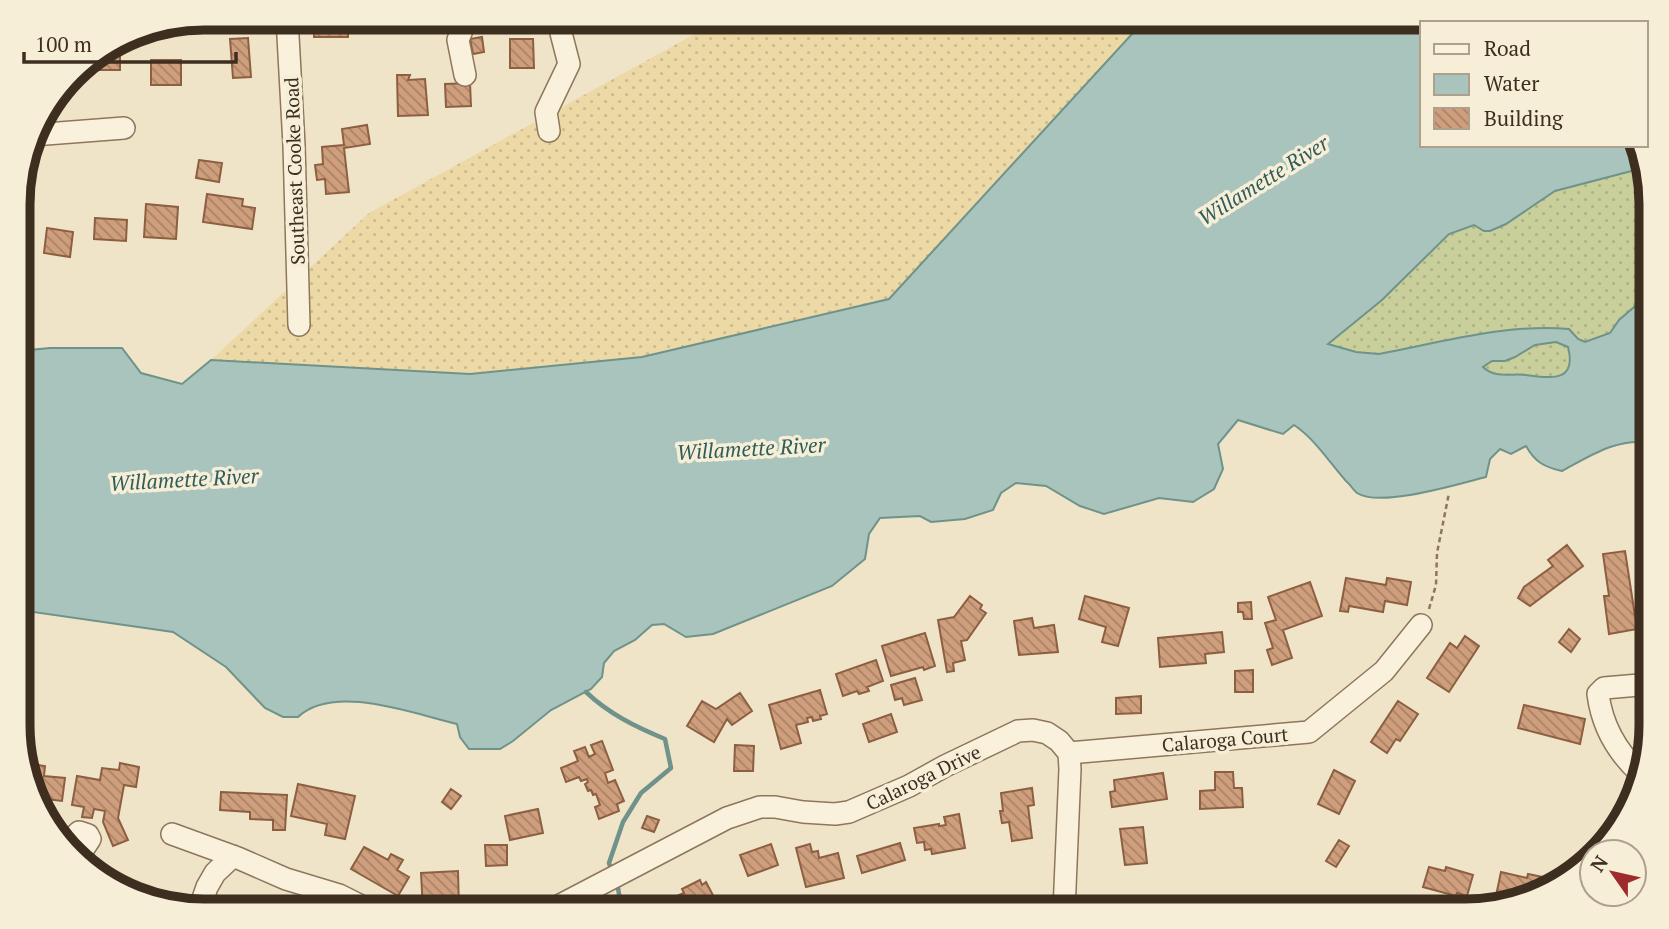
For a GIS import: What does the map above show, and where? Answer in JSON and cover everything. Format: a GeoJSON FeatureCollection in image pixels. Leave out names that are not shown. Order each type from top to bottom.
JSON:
{"type":"FeatureCollection","features":[{"type":"Feature","properties":{"kind":"street","name":"Southeast Cooke Road"},"geometry":{"type":"LineString","coordinates":[[288,30],[299,325]]}},
{"type":"Feature","properties":{"kind":"street"},"geometry":{"type":"LineString","coordinates":[[462,30],[458,40],[465,75]]}},
{"type":"Feature","properties":{"kind":"street"},"geometry":{"type":"LineString","coordinates":[[549,131],[546,112],[569,64],[562,30]]}},
{"type":"Feature","properties":{"kind":"street"},"geometry":{"type":"LineString","coordinates":[[44,134],[124,128]]}},
{"type":"Feature","properties":{"kind":"street","name":"Calaroga Court"},"geometry":{"type":"LineString","coordinates":[[1069,753],[1309,732],[1384,671],[1421,625]]}},
{"type":"Feature","properties":{"kind":"street"},"geometry":{"type":"LineString","coordinates":[[1634,767],[1611,738],[1599,698],[1601,690],[1609,687],[1639,685]]}},
{"type":"Feature","properties":{"kind":"street","name":"Calaroga Drive"},"geometry":{"type":"LineString","coordinates":[[573,899],[745,810],[775,807],[803,812],[849,812],[909,786],[1018,731],[1047,733],[1059,741],[1069,753]]}},
{"type":"Feature","properties":{"kind":"street"},"geometry":{"type":"LineString","coordinates":[[1065,899],[1069,753]]}},
{"type":"Feature","properties":{"kind":"street"},"geometry":{"type":"LineString","coordinates":[[73,838],[79,832],[88,835],[88,844],[81,848]]}},
{"type":"Feature","properties":{"kind":"street"},"geometry":{"type":"LineString","coordinates":[[172,834],[229,861],[347,899]]}},
{"type":"Feature","properties":{"kind":"street"},"geometry":{"type":"LineString","coordinates":[[203,899],[215,873],[229,861]]}},
{"type":"Feature","properties":{"kind":"path"},"geometry":{"type":"LineString","coordinates":[[1421,625],[1436,585],[1437,552],[1448,493]]}},
{"type":"Feature","properties":{"kind":"green space"},"geometry":{"type":"Polygon","coordinates":[[[1636,170],[1639,192],[1639,303],[1619,320],[1610,333],[1585,342],[1569,329],[1519,329],[1379,354],[1356,352],[1327,344],[1382,300],[1449,234],[1475,225],[1484,231],[1490,231],[1506,224],[1555,191],[1636,170]]]}},
{"type":"Feature","properties":{"kind":"green space"},"geometry":{"type":"Polygon","coordinates":[[[1556,342],[1568,347],[1569,367],[1557,378],[1496,374],[1482,366],[1492,361],[1505,361],[1535,345],[1556,342]]]}},
{"type":"Feature","properties":{"kind":"sand"},"geometry":{"type":"Polygon","coordinates":[[[702,30],[1139,30],[1131,35],[889,299],[641,357],[470,374],[211,360],[369,213],[702,30]]]}},
{"type":"Feature","properties":{"kind":"water","name":"Willamette River"},"geometry":{"type":"Polygon","coordinates":[[[1139,30],[1420,30],[1420,147],[1630,147],[1636,170],[1555,191],[1506,224],[1490,231],[1484,231],[1474,225],[1449,234],[1382,300],[1328,344],[1356,352],[1379,354],[1498,331],[1546,328],[1569,329],[1585,342],[1610,333],[1619,320],[1639,303],[1639,442],[1616,445],[1562,471],[1541,463],[1526,446],[1511,454],[1500,449],[1490,459],[1486,477],[1420,493],[1383,498],[1357,493],[1315,444],[1294,425],[1283,434],[1238,420],[1218,444],[1223,469],[1214,489],[1193,502],[1159,498],[1104,514],[1080,506],[1046,486],[1016,483],[1001,493],[993,510],[965,519],[931,522],[920,516],[880,518],[869,534],[865,559],[832,586],[713,634],[686,637],[664,624],[652,625],[635,640],[614,651],[604,663],[602,677],[591,689],[551,710],[500,749],[469,749],[460,737],[457,724],[375,704],[332,702],[313,707],[298,717],[283,717],[265,708],[226,667],[173,632],[30,612],[30,350],[122,348],[141,373],[182,384],[211,360],[470,374],[642,357],[889,299],[1131,35],[1139,30]],[[1556,342],[1535,345],[1515,357],[1505,361],[1492,361],[1483,367],[1498,374],[1553,377],[1565,372],[1570,359],[1568,347],[1556,342]]]}},
{"type":"Feature","properties":{"kind":"building"},"geometry":{"type":"Polygon","coordinates":[[[314,30],[348,30],[348,37],[314,37],[314,30]]]}},
{"type":"Feature","properties":{"kind":"building"},"geometry":{"type":"Polygon","coordinates":[[[482,37],[484,52],[473,54],[470,39],[482,37]]]}},
{"type":"Feature","properties":{"kind":"building"},"geometry":{"type":"Polygon","coordinates":[[[248,38],[251,77],[233,78],[230,39],[248,38]]]}},
{"type":"Feature","properties":{"kind":"building"},"geometry":{"type":"Polygon","coordinates":[[[510,39],[533,39],[534,68],[510,68],[510,39]]]}},
{"type":"Feature","properties":{"kind":"building"},"geometry":{"type":"Polygon","coordinates":[[[120,52],[120,70],[93,70],[107,59],[120,52]]]}},
{"type":"Feature","properties":{"kind":"building"},"geometry":{"type":"Polygon","coordinates":[[[151,60],[181,60],[181,85],[151,85],[151,60]]]}},
{"type":"Feature","properties":{"kind":"building"},"geometry":{"type":"Polygon","coordinates":[[[397,75],[410,75],[408,80],[425,79],[428,115],[398,116],[397,75]]]}},
{"type":"Feature","properties":{"kind":"building"},"geometry":{"type":"Polygon","coordinates":[[[470,83],[471,106],[446,107],[445,84],[470,83]]]}},
{"type":"Feature","properties":{"kind":"building"},"geometry":{"type":"Polygon","coordinates":[[[367,125],[370,144],[344,148],[349,192],[326,194],[325,179],[317,180],[315,165],[323,164],[322,147],[344,145],[342,129],[367,125]]]}},
{"type":"Feature","properties":{"kind":"building"},"geometry":{"type":"Polygon","coordinates":[[[199,160],[222,163],[219,182],[196,178],[199,160]]]}},
{"type":"Feature","properties":{"kind":"building"},"geometry":{"type":"Polygon","coordinates":[[[207,194],[243,199],[242,206],[255,208],[252,229],[203,222],[207,194]]]}},
{"type":"Feature","properties":{"kind":"building"},"geometry":{"type":"Polygon","coordinates":[[[146,204],[178,207],[176,239],[144,237],[146,204]]]}},
{"type":"Feature","properties":{"kind":"building"},"geometry":{"type":"Polygon","coordinates":[[[95,218],[127,220],[126,241],[94,239],[95,218]]]}},
{"type":"Feature","properties":{"kind":"building"},"geometry":{"type":"Polygon","coordinates":[[[47,228],[73,232],[70,257],[44,253],[47,228]]]}},
{"type":"Feature","properties":{"kind":"building"},"geometry":{"type":"Polygon","coordinates":[[[1567,545],[1583,566],[1530,606],[1518,598],[1524,587],[1553,566],[1548,560],[1567,545]]]}},
{"type":"Feature","properties":{"kind":"building"},"geometry":{"type":"Polygon","coordinates":[[[1625,551],[1637,629],[1609,634],[1604,596],[1609,596],[1603,554],[1625,551]]]}},
{"type":"Feature","properties":{"kind":"building"},"geometry":{"type":"Polygon","coordinates":[[[1346,578],[1386,585],[1387,578],[1411,582],[1407,605],[1385,601],[1383,612],[1349,606],[1348,612],[1340,611],[1346,578]]]}},
{"type":"Feature","properties":{"kind":"building"},"geometry":{"type":"Polygon","coordinates":[[[1310,582],[1322,616],[1283,630],[1292,658],[1272,665],[1267,650],[1273,648],[1265,623],[1276,620],[1268,597],[1310,582]]]}},
{"type":"Feature","properties":{"kind":"building"},"geometry":{"type":"Polygon","coordinates":[[[970,596],[982,605],[980,609],[986,613],[967,640],[961,641],[965,660],[953,663],[954,671],[947,672],[938,620],[954,617],[970,596]]]}},
{"type":"Feature","properties":{"kind":"building"},"geometry":{"type":"Polygon","coordinates":[[[1085,596],[1129,608],[1118,646],[1102,642],[1106,627],[1079,619],[1085,596]]]}},
{"type":"Feature","properties":{"kind":"building"},"geometry":{"type":"Polygon","coordinates":[[[1251,602],[1252,619],[1244,619],[1243,612],[1238,612],[1238,603],[1251,602]]]}},
{"type":"Feature","properties":{"kind":"building"},"geometry":{"type":"Polygon","coordinates":[[[1032,618],[1034,628],[1054,625],[1058,652],[1019,655],[1014,621],[1032,618]]]}},
{"type":"Feature","properties":{"kind":"building"},"geometry":{"type":"Polygon","coordinates":[[[1569,629],[1580,639],[1571,652],[1559,642],[1569,629]]]}},
{"type":"Feature","properties":{"kind":"building"},"geometry":{"type":"Polygon","coordinates":[[[1222,632],[1224,652],[1205,654],[1206,663],[1160,667],[1158,638],[1222,632]]]}},
{"type":"Feature","properties":{"kind":"building"},"geometry":{"type":"Polygon","coordinates":[[[925,633],[935,666],[891,676],[882,646],[925,633]]]}},
{"type":"Feature","properties":{"kind":"building"},"geometry":{"type":"Polygon","coordinates":[[[1465,636],[1479,646],[1449,692],[1427,678],[1450,643],[1457,648],[1465,636]]]}},
{"type":"Feature","properties":{"kind":"building"},"geometry":{"type":"Polygon","coordinates":[[[876,660],[883,681],[867,687],[869,691],[859,694],[857,691],[843,696],[836,674],[876,660]]]}},
{"type":"Feature","properties":{"kind":"building"},"geometry":{"type":"Polygon","coordinates":[[[1253,670],[1253,692],[1235,692],[1235,671],[1253,670]]]}},
{"type":"Feature","properties":{"kind":"building"},"geometry":{"type":"Polygon","coordinates":[[[915,678],[922,700],[904,705],[902,698],[895,700],[891,685],[915,678]]]}},
{"type":"Feature","properties":{"kind":"building"},"geometry":{"type":"Polygon","coordinates":[[[820,690],[827,714],[813,721],[812,717],[807,718],[808,722],[796,725],[801,743],[781,749],[769,705],[820,690]]]}},
{"type":"Feature","properties":{"kind":"building"},"geometry":{"type":"Polygon","coordinates":[[[740,693],[752,711],[732,725],[727,719],[714,742],[687,726],[702,701],[716,709],[740,693]]]}},
{"type":"Feature","properties":{"kind":"building"},"geometry":{"type":"Polygon","coordinates":[[[1141,696],[1141,713],[1116,714],[1116,698],[1141,696]]]}},
{"type":"Feature","properties":{"kind":"building"},"geometry":{"type":"Polygon","coordinates":[[[1398,701],[1418,714],[1400,741],[1396,739],[1387,753],[1371,742],[1398,701]]]}},
{"type":"Feature","properties":{"kind":"building"},"geometry":{"type":"Polygon","coordinates":[[[1524,705],[1585,719],[1580,744],[1518,728],[1524,705]]]}},
{"type":"Feature","properties":{"kind":"building"},"geometry":{"type":"Polygon","coordinates":[[[891,714],[897,732],[869,742],[863,724],[891,714]]]}},
{"type":"Feature","properties":{"kind":"building"},"geometry":{"type":"Polygon","coordinates":[[[602,741],[613,770],[605,773],[608,783],[615,780],[624,801],[617,804],[619,811],[599,819],[595,807],[600,805],[596,794],[588,791],[585,784],[587,779],[581,781],[579,777],[566,782],[561,768],[578,761],[574,751],[585,747],[589,757],[595,754],[591,745],[602,741]]]}},
{"type":"Feature","properties":{"kind":"building"},"geometry":{"type":"Polygon","coordinates":[[[735,745],[754,746],[753,771],[734,771],[735,745]]]}},
{"type":"Feature","properties":{"kind":"building"},"geometry":{"type":"Polygon","coordinates":[[[120,763],[139,767],[136,787],[124,785],[118,818],[128,840],[113,846],[103,822],[105,811],[94,809],[92,818],[82,817],[84,807],[72,805],[77,776],[100,780],[102,768],[119,770],[120,763]]]}},
{"type":"Feature","properties":{"kind":"building"},"geometry":{"type":"Polygon","coordinates":[[[35,765],[45,766],[44,776],[65,778],[62,801],[47,799],[35,765]]]}},
{"type":"Feature","properties":{"kind":"building"},"geometry":{"type":"Polygon","coordinates":[[[1334,770],[1355,781],[1339,814],[1318,804],[1334,770]]]}},
{"type":"Feature","properties":{"kind":"building"},"geometry":{"type":"Polygon","coordinates":[[[1215,772],[1233,772],[1234,788],[1242,788],[1243,807],[1200,809],[1200,791],[1215,790],[1215,772]]]}},
{"type":"Feature","properties":{"kind":"building"},"geometry":{"type":"Polygon","coordinates":[[[1163,773],[1167,799],[1112,807],[1110,792],[1115,791],[1114,780],[1163,773]]]}},
{"type":"Feature","properties":{"kind":"building"},"geometry":{"type":"Polygon","coordinates":[[[298,784],[355,796],[345,839],[325,835],[327,824],[291,816],[298,784]]]}},
{"type":"Feature","properties":{"kind":"building"},"geometry":{"type":"Polygon","coordinates":[[[1032,788],[1034,805],[1028,806],[1032,838],[1012,841],[1009,822],[1002,823],[1001,793],[1032,788]]]}},
{"type":"Feature","properties":{"kind":"building"},"geometry":{"type":"Polygon","coordinates":[[[451,789],[461,796],[451,809],[442,802],[451,789]]]}},
{"type":"Feature","properties":{"kind":"building"},"geometry":{"type":"Polygon","coordinates":[[[221,792],[287,795],[285,830],[273,830],[273,820],[250,819],[250,812],[220,810],[221,792]]]}},
{"type":"Feature","properties":{"kind":"building"},"geometry":{"type":"Polygon","coordinates":[[[538,809],[543,833],[510,840],[505,816],[538,809]]]}},
{"type":"Feature","properties":{"kind":"building"},"geometry":{"type":"Polygon","coordinates":[[[959,814],[965,848],[932,854],[931,849],[925,850],[924,842],[917,843],[914,828],[946,825],[944,817],[959,814]]]}},
{"type":"Feature","properties":{"kind":"building"},"geometry":{"type":"Polygon","coordinates":[[[647,816],[659,820],[654,832],[642,828],[647,816]]]}},
{"type":"Feature","properties":{"kind":"building"},"geometry":{"type":"Polygon","coordinates":[[[1143,827],[1147,863],[1125,865],[1120,829],[1143,827]]]}},
{"type":"Feature","properties":{"kind":"building"},"geometry":{"type":"Polygon","coordinates":[[[1339,840],[1349,846],[1336,867],[1326,861],[1339,840]]]}},
{"type":"Feature","properties":{"kind":"building"},"geometry":{"type":"Polygon","coordinates":[[[900,843],[905,860],[862,873],[857,856],[900,843]]]}},
{"type":"Feature","properties":{"kind":"building"},"geometry":{"type":"Polygon","coordinates":[[[771,844],[778,865],[748,876],[740,855],[771,844]]]}},
{"type":"Feature","properties":{"kind":"building"},"geometry":{"type":"Polygon","coordinates":[[[810,844],[812,852],[818,851],[819,858],[838,853],[844,878],[806,887],[796,848],[810,844]]]}},
{"type":"Feature","properties":{"kind":"building"},"geometry":{"type":"Polygon","coordinates":[[[485,845],[507,845],[507,865],[486,866],[485,845]]]}},
{"type":"Feature","properties":{"kind":"building"},"geometry":{"type":"Polygon","coordinates":[[[364,847],[388,860],[391,854],[403,860],[397,870],[409,877],[398,896],[351,869],[364,847]]]}},
{"type":"Feature","properties":{"kind":"building"},"geometry":{"type":"Polygon","coordinates":[[[1429,867],[1445,871],[1446,867],[1473,875],[1467,896],[1457,893],[1456,896],[1423,887],[1429,867]]]}},
{"type":"Feature","properties":{"kind":"building"},"geometry":{"type":"Polygon","coordinates":[[[458,871],[459,899],[422,899],[421,873],[458,871]]]}},
{"type":"Feature","properties":{"kind":"building"},"geometry":{"type":"Polygon","coordinates":[[[1501,872],[1527,878],[1528,874],[1543,877],[1542,881],[1532,886],[1496,896],[1501,872]]]}},
{"type":"Feature","properties":{"kind":"building"},"geometry":{"type":"Polygon","coordinates":[[[700,880],[702,885],[706,882],[715,899],[675,899],[674,897],[684,893],[682,889],[700,880]]]}},
{"type":"Feature","properties":{"kind":"waterway"},"geometry":{"type":"LineString","coordinates":[[586,692],[623,719],[665,739],[671,768],[641,793],[623,822],[610,866]]}},
{"type":"Feature","properties":{"kind":"waterway"},"geometry":{"type":"LineString","coordinates":[[618,888],[620,899]]}}]}
